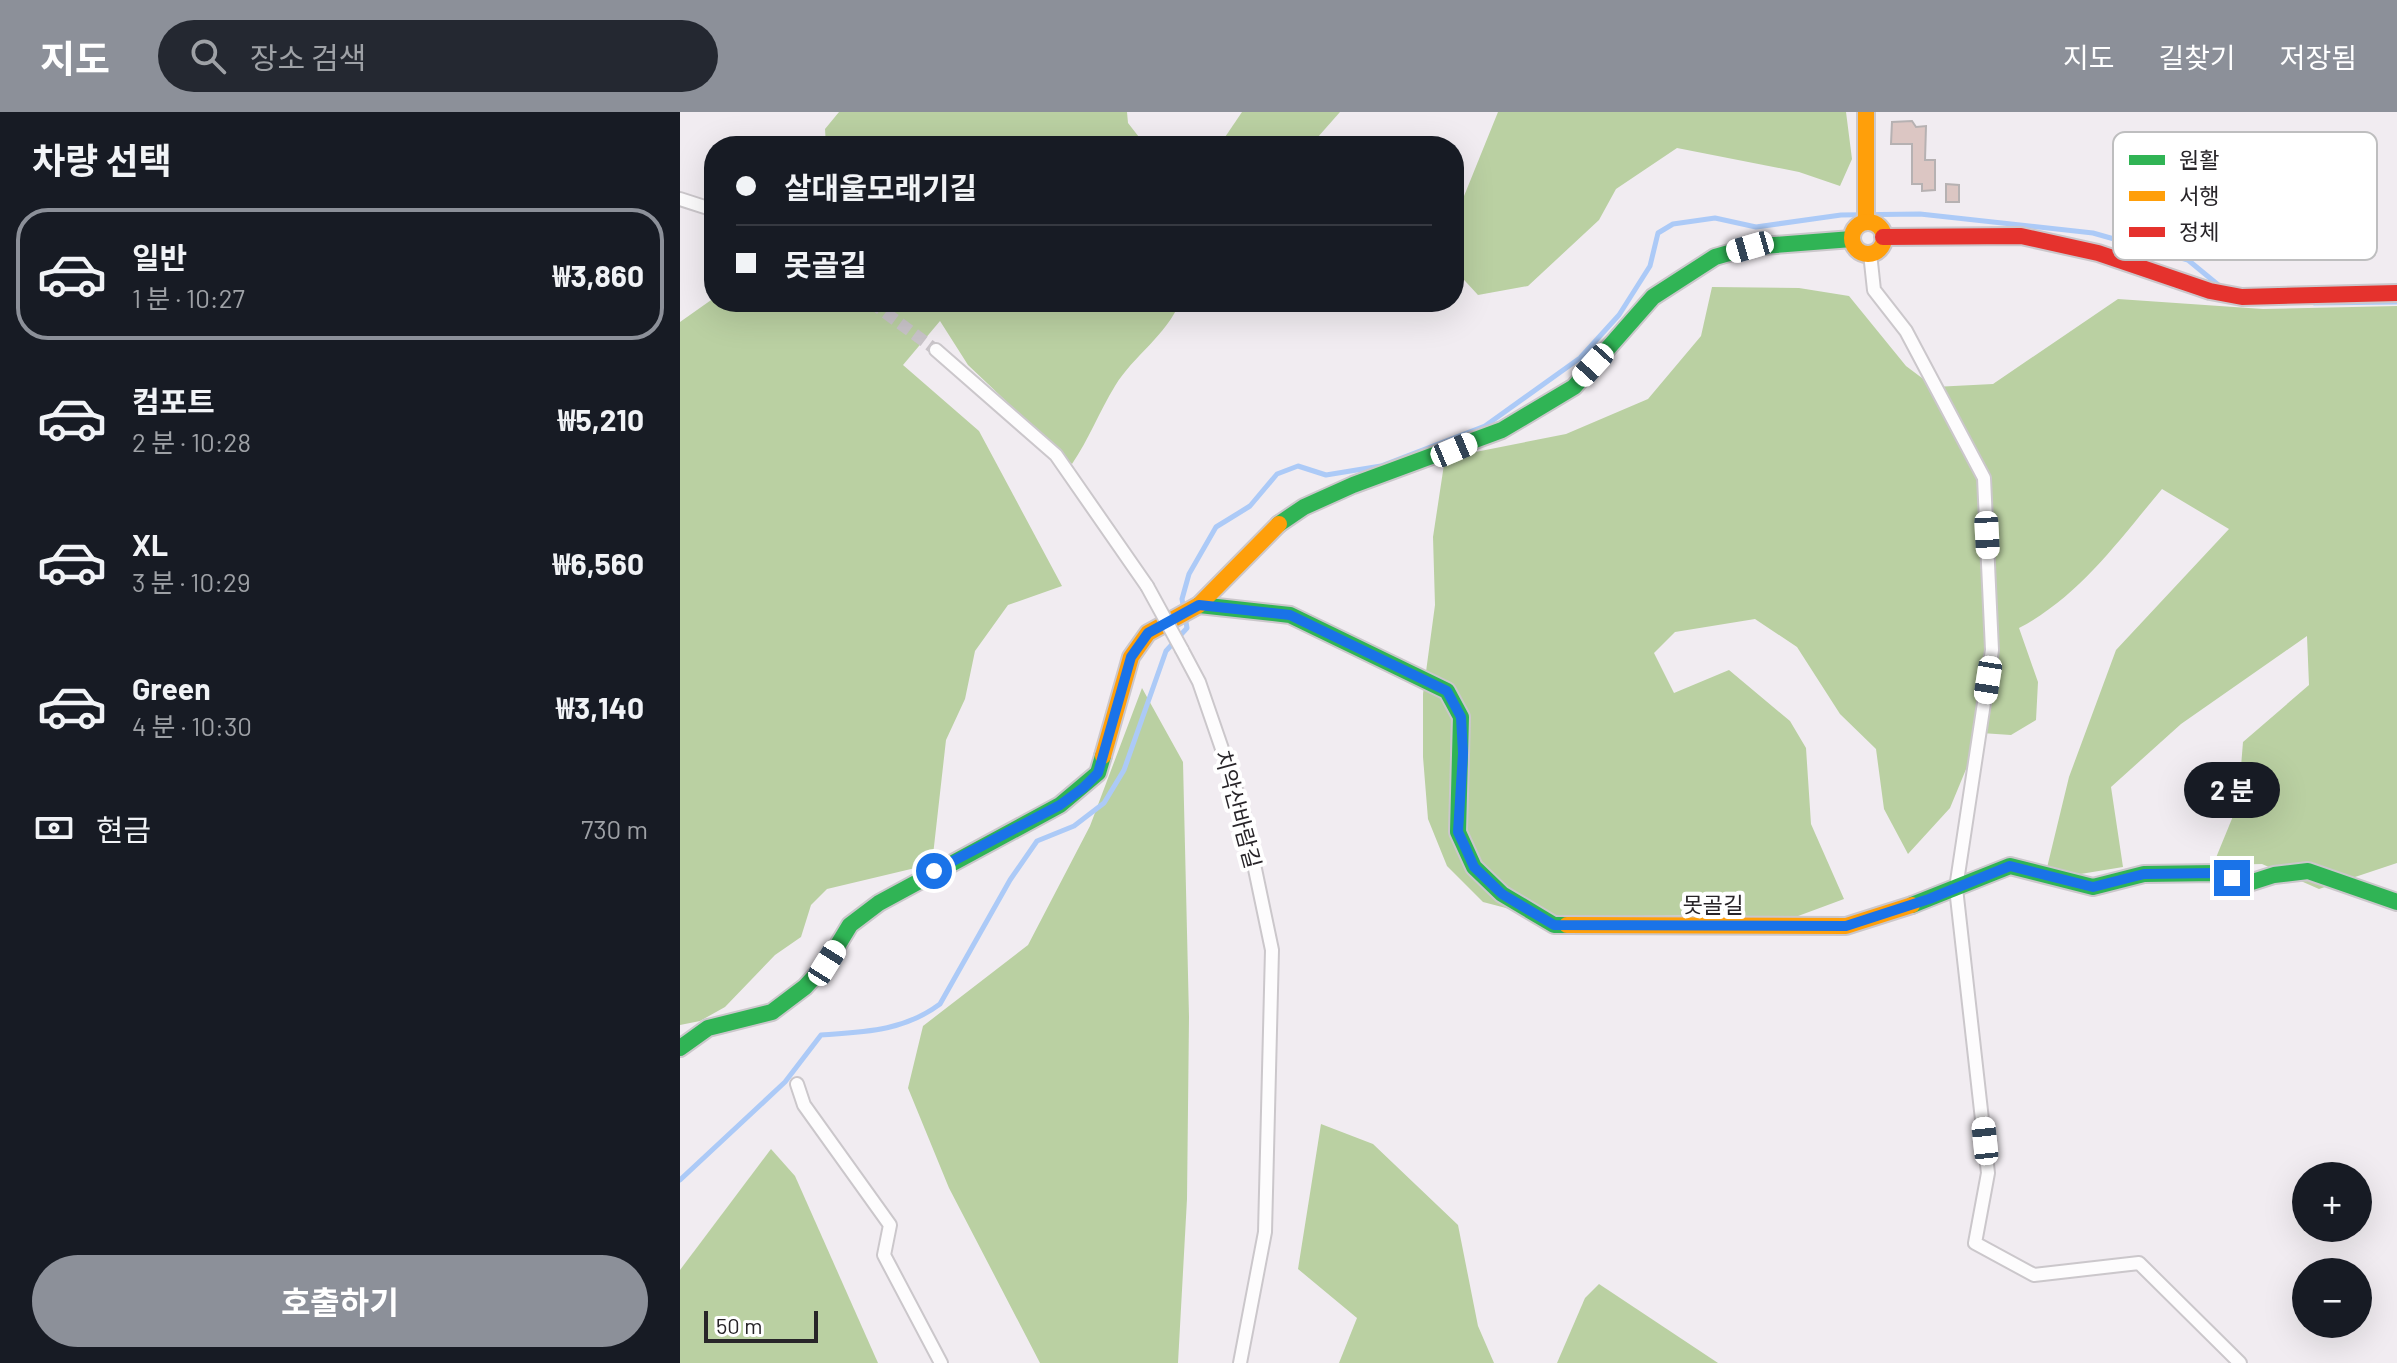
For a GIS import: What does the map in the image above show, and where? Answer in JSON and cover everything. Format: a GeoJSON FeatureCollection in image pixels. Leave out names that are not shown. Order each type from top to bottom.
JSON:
{"type":"FeatureCollection","features":[{"type":"Feature","properties":{"kind":"street"},"geometry":{"type":"LineString","coordinates":[[1866,112],[1866,220]]}},
{"type":"Feature","properties":{"kind":"street"},"geometry":{"type":"LineString","coordinates":[[680,199],[704,207]]}},
{"type":"Feature","properties":{"kind":"street"},"geometry":{"type":"LineString","coordinates":[[1866,220],[1876,225],[1883,237]]}},
{"type":"Feature","properties":{"kind":"street"},"geometry":{"type":"LineString","coordinates":[[1866,220],[1854,230],[1852,239],[1860,251],[1870,253],[1879,248],[1883,237]]}},
{"type":"Feature","properties":{"kind":"street"},"geometry":{"type":"LineString","coordinates":[[1883,237],[2021,236],[2113,258]]}},
{"type":"Feature","properties":{"kind":"street"},"geometry":{"type":"LineString","coordinates":[[680,1048],[708,1028],[772,1012],[805,987],[827,963],[850,925],[879,903],[1060,805],[1083,788],[1098,773],[1131,657],[1148,633],[1194,608],[1271,530],[1304,507],[1502,430],[1574,387],[1653,297],[1715,257],[1750,247],[1852,239]]}},
{"type":"Feature","properties":{"kind":"street"},"geometry":{"type":"LineString","coordinates":[[1870,253],[1874,290],[1906,331],[1984,478],[1992,650],[1956,888],[1988,1173],[1975,1243],[2034,1275],[2139,1263],[2240,1363]]}},
{"type":"Feature","properties":{"kind":"street"},"geometry":{"type":"LineString","coordinates":[[2119,260],[2210,291],[2242,297],[2397,293]]}},
{"type":"Feature","properties":{"kind":"street","name":"치악산바람길"},"geometry":{"type":"LineString","coordinates":[[936,350],[1056,455],[1147,586],[1199,682],[1242,807],[1272,950],[1265,1232],[1240,1363]]}},
{"type":"Feature","properties":{"kind":"street","name":"못골길"},"geometry":{"type":"LineString","coordinates":[[1194,608],[1290,615],[1447,691],[1461,717],[1463,753],[1458,832],[1474,867],[1502,894],[1554,925],[1846,926],[2010,866],[2093,887],[2144,874],[2216,873],[2249,883],[2274,875],[2308,871],[2394,898],[2397,902]]}},
{"type":"Feature","properties":{"kind":"street"},"geometry":{"type":"LineString","coordinates":[[797,1084],[804,1105],[890,1225],[884,1255],[941,1363]]}},
{"type":"Feature","properties":{"kind":"green space"},"geometry":{"type":"Polygon","coordinates":[[[839,112],[1127,112],[1128,123],[1138,136],[825,136],[825,129],[839,112]]]}},
{"type":"Feature","properties":{"kind":"green space"},"geometry":{"type":"Polygon","coordinates":[[[1242,112],[1340,112],[1319,136],[1226,136],[1242,112]]]}},
{"type":"Feature","properties":{"kind":"green space"},"geometry":{"type":"Polygon","coordinates":[[[1498,112],[1846,112],[1852,159],[1840,186],[1799,172],[1677,148],[1616,189],[1599,220],[1528,286],[1478,295],[1464,280],[1464,196],[1498,112]]]}},
{"type":"Feature","properties":{"kind":"green space"},"geometry":{"type":"Polygon","coordinates":[[[1712,287],[1799,288],[1849,296],[1906,366],[1934,387],[1993,384],[2118,299],[2263,309],[2397,306],[2397,863],[2319,889],[2262,864],[2213,865],[2238,804],[2243,742],[2309,685],[2307,636],[2181,724],[2111,787],[2123,867],[2044,880],[2069,777],[2116,650],[2229,529],[2162,489],[2080,583],[2041,615],[2019,628],[2038,682],[2036,720],[2011,735],[1981,733],[1950,808],[1908,854],[1884,809],[1876,749],[1840,714],[1797,647],[1755,619],[1675,632],[1654,653],[1674,693],[1729,670],[1790,721],[1806,748],[1811,824],[1844,899],[1790,919],[1733,915],[1540,917],[1483,902],[1447,866],[1428,819],[1423,757],[1423,694],[1435,605],[1433,537],[1445,458],[1566,434],[1648,399],[1701,336],[1712,287]]]}},
{"type":"Feature","properties":{"kind":"green space"},"geometry":{"type":"Polygon","coordinates":[[[704,305],[704,312],[1175,312],[1115,386],[1072,464],[968,365],[940,321],[903,365],[979,431],[1062,586],[1008,605],[975,651],[965,699],[946,740],[932,864],[827,889],[811,905],[801,937],[775,955],[725,1007],[700,1021],[680,1025],[680,322],[704,305]]]}},
{"type":"Feature","properties":{"kind":"green space"},"geometry":{"type":"Polygon","coordinates":[[[1142,688],[1183,762],[1189,1017],[1187,1199],[1178,1363],[1040,1363],[949,1188],[908,1088],[923,1026],[1028,945],[1090,826],[1142,688]]]}},
{"type":"Feature","properties":{"kind":"green space"},"geometry":{"type":"Polygon","coordinates":[[[1321,1124],[1373,1144],[1458,1225],[1478,1326],[1494,1363],[1339,1363],[1357,1318],[1298,1269],[1321,1124]]]}},
{"type":"Feature","properties":{"kind":"green space"},"geometry":{"type":"Polygon","coordinates":[[[771,1149],[795,1176],[878,1363],[680,1363],[680,1270],[771,1149]]]}},
{"type":"Feature","properties":{"kind":"green space"},"geometry":{"type":"Polygon","coordinates":[[[1599,1284],[1718,1363],[1557,1363],[1585,1298],[1599,1284]]]}},
{"type":"Feature","properties":{"kind":"building"},"geometry":{"type":"Polygon","coordinates":[[[1912,121],[1916,127],[1926,126],[1925,160],[1935,160],[1935,190],[1922,191],[1922,184],[1912,184],[1912,144],[1891,144],[1892,122],[1912,121]]]}},
{"type":"Feature","properties":{"kind":"building"},"geometry":{"type":"Polygon","coordinates":[[[1946,184],[1959,185],[1959,202],[1946,202],[1946,184]]]}},
{"type":"Feature","properties":{"kind":"waterway"},"geometry":{"type":"LineString","coordinates":[[680,1180],[785,1082],[821,1035],[898,1025],[940,1004],[1010,880],[1037,841],[1074,826],[1104,803],[1124,770],[1166,651],[1187,628],[1182,599],[1189,574],[1216,527],[1250,506],[1277,474],[1298,466],[1326,475],[1381,466],[1485,426],[1580,358],[1619,315],[1650,266],[1658,233],[1673,224],[1715,218],[1756,227],[1841,215],[1920,214],[2093,233],[2113,239]]}},
{"type":"Feature","properties":{"kind":"waterway"},"geometry":{"type":"LineString","coordinates":[[2188,260],[2222,288]]}},
{"type":"Feature","properties":{"kind":"waterway"},"geometry":{"type":"LineString","coordinates":[[2314,303],[2397,302]]}},
{"type":"Feature","properties":{"kind":"tunnel"},"geometry":{"type":"LineString","coordinates":[[885,312],[936,350]]}},
{"type":"Feature","properties":{"kind":"traffic: fast"},"geometry":{"type":"LineString","coordinates":[[1279,524],[1304,507],[1353,485],[1502,430],[1574,387],[1653,297],[1715,257],[1750,247],[1852,239]]}},
{"type":"Feature","properties":{"kind":"traffic: fast"},"geometry":{"type":"LineString","coordinates":[[1199,605],[1290,615],[1447,691],[1461,717],[1458,832],[1474,867],[1502,894],[1554,925],[1567,925]]}},
{"type":"Feature","properties":{"kind":"traffic: fast"},"geometry":{"type":"LineString","coordinates":[[680,1048],[708,1028],[772,1012],[805,987],[827,963],[850,925],[879,903],[1060,805],[1098,773],[1103,756]]}},
{"type":"Feature","properties":{"kind":"traffic: fast"},"geometry":{"type":"LineString","coordinates":[[1912,905],[2010,866],[2093,887],[2144,874],[2216,873],[2249,883],[2274,875],[2308,871],[2397,902]]}},
{"type":"Feature","properties":{"kind":"traffic: slow"},"geometry":{"type":"LineString","coordinates":[[1866,112],[1866,222]]}},
{"type":"Feature","properties":{"kind":"traffic: slow"},"geometry":{"type":"LineString","coordinates":[[1868,222],[1879,227],[1884,238],[1879,249],[1868,254],[1857,249],[1852,238],[1857,227],[1868,222]]}},
{"type":"Feature","properties":{"kind":"traffic: slow"},"geometry":{"type":"LineString","coordinates":[[1103,756],[1131,657],[1148,633],[1199,605],[1279,524]]}},
{"type":"Feature","properties":{"kind":"traffic: slow"},"geometry":{"type":"LineString","coordinates":[[1567,925],[1846,926],[1912,905]]}},
{"type":"Feature","properties":{"kind":"traffic: jam"},"geometry":{"type":"LineString","coordinates":[[1883,237],[2021,236],[2113,258]]}},
{"type":"Feature","properties":{"kind":"traffic: jam"},"geometry":{"type":"LineString","coordinates":[[2119,260],[2210,291],[2242,297],[2397,293]]}},
{"type":"Feature","properties":{"kind":"route"},"geometry":{"type":"LineString","coordinates":[[934,871],[1060,805],[1098,773],[1114,707],[1131,657],[1148,633],[1199,605],[1290,615],[1447,691],[1461,717],[1463,753],[1458,832],[1474,867],[1502,894],[1554,925],[1617,928],[1846,926],[1929,899],[2010,866],[2093,887],[2144,874],[2216,873],[2232,878]]}}]}
